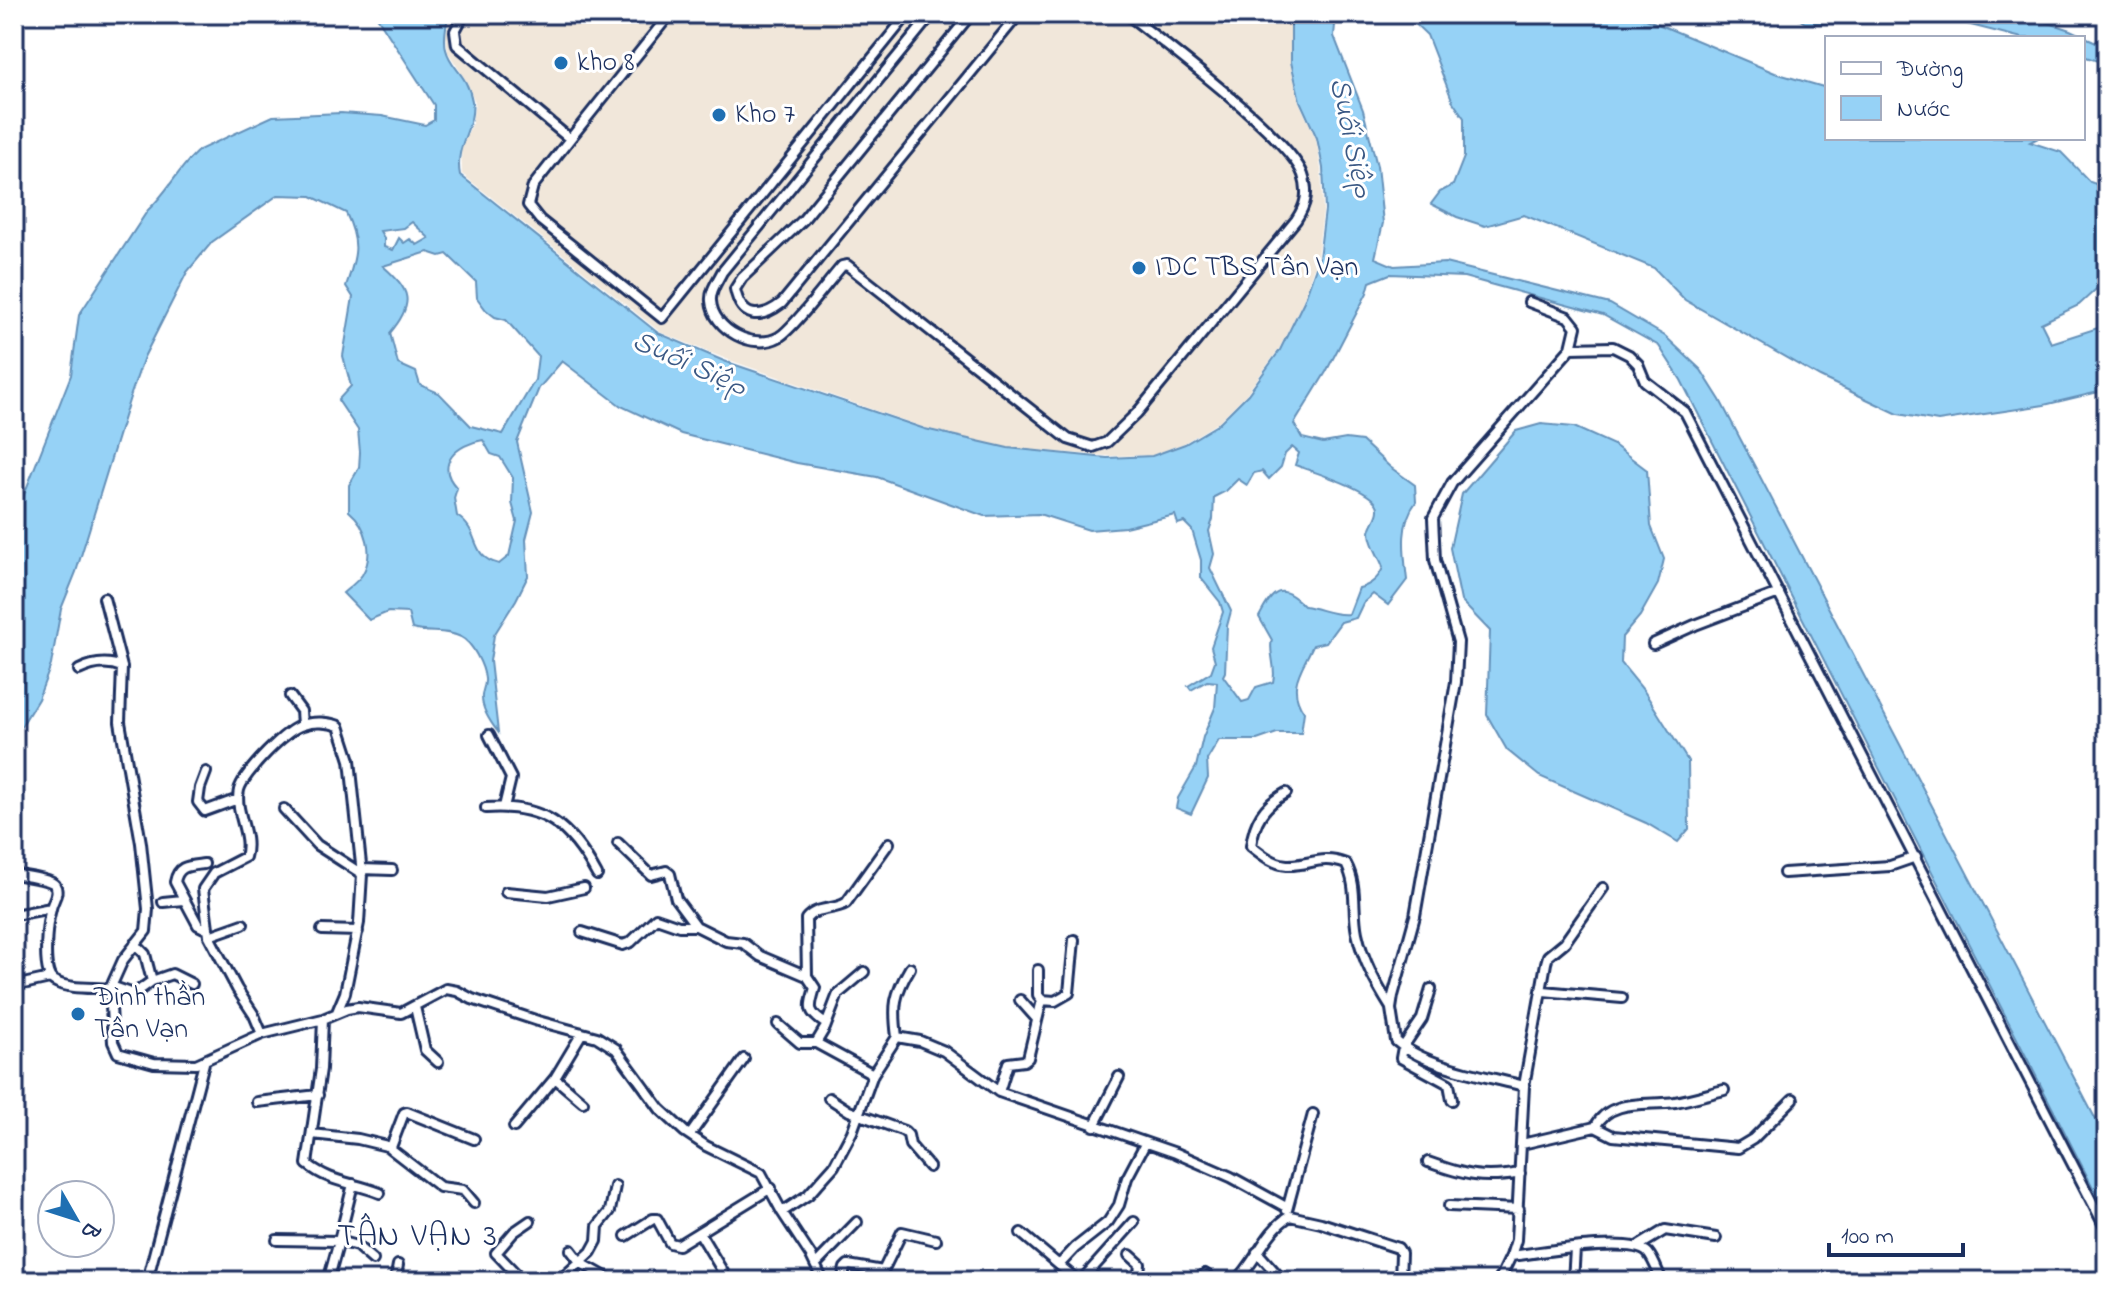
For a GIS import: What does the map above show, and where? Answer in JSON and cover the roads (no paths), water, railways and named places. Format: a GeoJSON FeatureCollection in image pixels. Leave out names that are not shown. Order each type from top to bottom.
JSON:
{"type":"FeatureCollection","features":[{"type":"Feature","properties":{"kind":"street"},"geometry":{"type":"LineString","coordinates":[[464,14],[455,31],[457,45],[570,139]]}},
{"type":"Feature","properties":{"kind":"street"},"geometry":{"type":"LineString","coordinates":[[670,14],[533,186],[528,205],[540,220],[662,318],[908,14]]}},
{"type":"Feature","properties":{"kind":"street"},"geometry":{"type":"LineString","coordinates":[[932,14],[722,272],[711,292],[711,304],[718,320],[730,331],[747,340],[763,342],[779,337],[842,266],[847,265],[1068,439],[1093,447],[1107,442],[1137,413],[1306,204],[1302,172],[1282,146],[1229,97],[1127,14]]}},
{"type":"Feature","properties":{"kind":"street"},"geometry":{"type":"LineString","coordinates":[[971,14],[803,220],[742,278],[735,289],[738,302],[748,311],[759,316],[782,303],[1019,14]]}},
{"type":"Feature","properties":{"kind":"street"},"geometry":{"type":"LineString","coordinates":[[1391,1009],[1415,916],[1456,682],[1458,642],[1435,560],[1433,518],[1452,483],[1571,348],[1576,327],[1568,317],[1529,302]]}},
{"type":"Feature","properties":{"kind":"street"},"geometry":{"type":"LineString","coordinates":[[1571,348],[1613,347],[1629,355],[1638,364],[1645,381],[1685,412],[2107,1231]]}},
{"type":"Feature","properties":{"kind":"street"},"geometry":{"type":"LineString","coordinates":[[1653,644],[1779,593]]}},
{"type":"Feature","properties":{"kind":"street"},"geometry":{"type":"LineString","coordinates":[[104,598],[122,667],[120,722],[141,843],[148,909],[146,931],[123,960],[111,987],[113,1042],[118,1053],[154,1063],[204,1063],[262,1034],[358,1007],[401,1013],[446,989],[452,989],[538,1021],[597,1037],[616,1049],[660,1109],[690,1135],[761,1173],[823,1281]]}},
{"type":"Feature","properties":{"kind":"street"},"geometry":{"type":"LineString","coordinates":[[79,670],[94,664],[112,663],[122,667]]}},
{"type":"Feature","properties":{"kind":"street"},"geometry":{"type":"LineString","coordinates":[[290,696],[298,704],[302,725]]}},
{"type":"Feature","properties":{"kind":"street"},"geometry":{"type":"LineString","coordinates":[[262,1034],[209,933],[203,889],[214,873],[245,857],[247,848],[238,799],[239,788],[281,739],[302,725],[337,724],[341,728],[350,760],[362,871],[358,931],[345,993],[337,1012]]}},
{"type":"Feature","properties":{"kind":"street"},"geometry":{"type":"LineString","coordinates":[[489,735],[511,778],[504,807]]}},
{"type":"Feature","properties":{"kind":"street"},"geometry":{"type":"LineString","coordinates":[[206,772],[198,802],[205,811],[238,799]]}},
{"type":"Feature","properties":{"kind":"street"},"geometry":{"type":"LineString","coordinates":[[1286,793],[1270,802],[1259,817],[1251,846],[1267,858],[1287,865],[1330,858],[1346,864],[1353,880],[1356,929],[1362,952],[1373,980],[1391,1009],[1396,1041],[1408,1052],[1524,1086]]}},
{"type":"Feature","properties":{"kind":"street"},"geometry":{"type":"LineString","coordinates":[[486,808],[511,806],[553,819],[573,837],[597,875]]}},
{"type":"Feature","properties":{"kind":"street"},"geometry":{"type":"LineString","coordinates":[[284,809],[317,845],[362,871],[392,870]]}},
{"type":"Feature","properties":{"kind":"street"},"geometry":{"type":"LineString","coordinates":[[618,843],[651,875],[666,871],[670,874],[676,899],[696,926]]}},
{"type":"Feature","properties":{"kind":"street"},"geometry":{"type":"LineString","coordinates":[[826,1024],[813,1016],[811,1011],[815,988],[807,976],[806,919],[818,910],[846,903],[889,843]]}},
{"type":"Feature","properties":{"kind":"street"},"geometry":{"type":"LineString","coordinates":[[1784,873],[1890,866],[1916,857]]}},
{"type":"Feature","properties":{"kind":"street"},"geometry":{"type":"LineString","coordinates":[[204,864],[183,867],[175,882],[198,925],[209,933]]}},
{"type":"Feature","properties":{"kind":"street"},"geometry":{"type":"LineString","coordinates":[[14,874],[50,881],[56,886],[46,967],[50,978]]}},
{"type":"Feature","properties":{"kind":"street"},"geometry":{"type":"LineString","coordinates":[[506,892],[548,896],[584,888]]}},
{"type":"Feature","properties":{"kind":"street"},"geometry":{"type":"LineString","coordinates":[[1499,1281],[1511,1256],[1519,1209],[1524,1086],[1548,956],[1565,942],[1603,888]]}},
{"type":"Feature","properties":{"kind":"street"},"geometry":{"type":"LineString","coordinates":[[163,902],[183,900]]}},
{"type":"Feature","properties":{"kind":"street"},"geometry":{"type":"LineString","coordinates":[[14,915],[51,908]]}},
{"type":"Feature","properties":{"kind":"street"},"geometry":{"type":"LineString","coordinates":[[582,932],[623,945],[631,942],[656,918],[679,926],[696,926],[726,941],[743,943],[760,956],[807,976]]}},
{"type":"Feature","properties":{"kind":"street"},"geometry":{"type":"LineString","coordinates":[[209,933],[243,924]]}},
{"type":"Feature","properties":{"kind":"street"},"geometry":{"type":"LineString","coordinates":[[322,930],[358,931]]}},
{"type":"Feature","properties":{"kind":"street"},"geometry":{"type":"LineString","coordinates":[[1038,970],[1038,995],[1042,1000],[1055,1001],[1069,993],[1074,940]]}},
{"type":"Feature","properties":{"kind":"street"},"geometry":{"type":"LineString","coordinates":[[135,944],[145,954],[152,981]]}},
{"type":"Feature","properties":{"kind":"street"},"geometry":{"type":"LineString","coordinates":[[782,1212],[808,1195],[824,1179],[843,1150],[873,1074],[897,1037],[893,1010],[895,996],[910,968]]}},
{"type":"Feature","properties":{"kind":"street"},"geometry":{"type":"LineString","coordinates":[[816,1043],[838,994],[864,972]]}},
{"type":"Feature","properties":{"kind":"street"},"geometry":{"type":"LineString","coordinates":[[23,984],[50,978],[70,985],[111,987],[132,994],[152,981],[175,974],[192,984]]}},
{"type":"Feature","properties":{"kind":"street"},"geometry":{"type":"LineString","coordinates":[[1431,989],[1422,1019],[1403,1047],[1402,1060],[1449,1084],[1452,1100]]}},
{"type":"Feature","properties":{"kind":"street"},"geometry":{"type":"LineString","coordinates":[[1543,991],[1622,998]]}},
{"type":"Feature","properties":{"kind":"street"},"geometry":{"type":"LineString","coordinates":[[1020,1000],[1036,1018]]}},
{"type":"Feature","properties":{"kind":"street"},"geometry":{"type":"LineString","coordinates":[[999,1092],[1008,1063],[1028,1058],[1042,1000]]}},
{"type":"Feature","properties":{"kind":"street"},"geometry":{"type":"LineString","coordinates":[[415,1007],[425,1050],[438,1062]]}},
{"type":"Feature","properties":{"kind":"street"},"geometry":{"type":"LineString","coordinates":[[323,1019],[318,1095],[307,1164],[335,1182],[380,1193]]}},
{"type":"Feature","properties":{"kind":"street"},"geometry":{"type":"LineString","coordinates":[[778,1024],[800,1043],[816,1043],[873,1074]]}},
{"type":"Feature","properties":{"kind":"street"},"geometry":{"type":"LineString","coordinates":[[514,1127],[555,1078],[582,1033]]}},
{"type":"Feature","properties":{"kind":"street"},"geometry":{"type":"LineString","coordinates":[[897,1037],[920,1041],[944,1051],[999,1092],[1176,1153],[1231,1177],[1288,1212],[1398,1248],[1401,1253],[1400,1281]]}},
{"type":"Feature","properties":{"kind":"street"},"geometry":{"type":"LineString","coordinates":[[690,1135],[744,1059]]}},
{"type":"Feature","properties":{"kind":"street"},"geometry":{"type":"LineString","coordinates":[[147,1281],[204,1063]]}},
{"type":"Feature","properties":{"kind":"street"},"geometry":{"type":"LineString","coordinates":[[1094,1126],[1119,1077]]}},
{"type":"Feature","properties":{"kind":"street"},"geometry":{"type":"LineString","coordinates":[[555,1078],[583,1102]]}},
{"type":"Feature","properties":{"kind":"street"},"geometry":{"type":"LineString","coordinates":[[1595,1127],[1601,1115],[1616,1108],[1677,1101],[1724,1090]]}},
{"type":"Feature","properties":{"kind":"street"},"geometry":{"type":"LineString","coordinates":[[257,1102],[318,1095]]}},
{"type":"Feature","properties":{"kind":"street"},"geometry":{"type":"LineString","coordinates":[[829,1098],[859,1115],[904,1131],[910,1145],[929,1167]]}},
{"type":"Feature","properties":{"kind":"street"},"geometry":{"type":"LineString","coordinates":[[1522,1144],[1595,1127],[1613,1136],[1738,1148],[1753,1139],[1793,1099]]}},
{"type":"Feature","properties":{"kind":"street"},"geometry":{"type":"LineString","coordinates":[[391,1147],[407,1112],[474,1139]]}},
{"type":"Feature","properties":{"kind":"street"},"geometry":{"type":"LineString","coordinates":[[1236,1281],[1246,1272],[1257,1252],[1288,1212],[1313,1114]]}},
{"type":"Feature","properties":{"kind":"street"},"geometry":{"type":"LineString","coordinates":[[312,1134],[358,1139],[391,1147],[440,1187],[463,1190],[474,1203]]}},
{"type":"Feature","properties":{"kind":"street"},"geometry":{"type":"LineString","coordinates":[[1060,1264],[1108,1222],[1119,1205],[1127,1178],[1145,1144]]}},
{"type":"Feature","properties":{"kind":"street"},"geometry":{"type":"LineString","coordinates":[[1428,1162],[1472,1176],[1495,1177],[1520,1173]]}},
{"type":"Feature","properties":{"kind":"street"},"geometry":{"type":"LineString","coordinates":[[328,1281],[353,1184]]}},
{"type":"Feature","properties":{"kind":"street"},"geometry":{"type":"LineString","coordinates":[[559,1281],[581,1263],[597,1241],[598,1226],[610,1211],[615,1186]]}},
{"type":"Feature","properties":{"kind":"street"},"geometry":{"type":"LineString","coordinates":[[626,1236],[653,1219],[659,1221],[673,1245],[771,1188]]}},
{"type":"Feature","properties":{"kind":"street"},"geometry":{"type":"LineString","coordinates":[[1449,1206],[1519,1209]]}},
{"type":"Feature","properties":{"kind":"street"},"geometry":{"type":"LineString","coordinates":[[523,1281],[496,1253],[514,1232],[530,1221]]}},
{"type":"Feature","properties":{"kind":"street"},"geometry":{"type":"LineString","coordinates":[[816,1264],[857,1222]]}},
{"type":"Feature","properties":{"kind":"street"},"geometry":{"type":"LineString","coordinates":[[1021,1233],[1080,1281],[1134,1222]]}},
{"type":"Feature","properties":{"kind":"street"},"geometry":{"type":"LineString","coordinates":[[1637,1247],[1665,1230],[1716,1238]]}},
{"type":"Feature","properties":{"kind":"street"},"geometry":{"type":"LineString","coordinates":[[699,1232],[723,1272],[712,1281]]}},
{"type":"Feature","properties":{"kind":"street"},"geometry":{"type":"LineString","coordinates":[[842,1281],[848,1265],[883,1271],[902,1232],[936,1240]]}},
{"type":"Feature","properties":{"kind":"street"},"geometry":{"type":"LineString","coordinates":[[277,1240],[339,1241],[357,1246],[373,1260]]}},
{"type":"Feature","properties":{"kind":"street"},"geometry":{"type":"LineString","coordinates":[[1511,1256],[1605,1245],[1637,1247],[1649,1254],[1662,1281]]}},
{"type":"Feature","properties":{"kind":"street"},"geometry":{"type":"LineString","coordinates":[[1573,1281],[1575,1249]]}},
{"type":"Feature","properties":{"kind":"street"},"geometry":{"type":"LineString","coordinates":[[571,1250],[581,1263],[613,1281]]}},
{"type":"Feature","properties":{"kind":"street"},"geometry":{"type":"LineString","coordinates":[[1257,1252],[1283,1281]]}},
{"type":"Feature","properties":{"kind":"street"},"geometry":{"type":"LineString","coordinates":[[1130,1255],[1139,1261],[1138,1281]]}},
{"type":"Feature","properties":{"kind":"street"},"geometry":{"type":"LineString","coordinates":[[395,1281],[398,1265]]}},
{"type":"Feature","properties":{"kind":"street"},"geometry":{"type":"LineString","coordinates":[[1196,1281],[1205,1274],[1214,1281]]}},
{"type":"Feature","properties":{"kind":"water","name":"Suối Siệp"},"geometry":{"type":"Polygon","coordinates":[[[375,14],[449,14],[445,45],[472,101],[471,119],[460,154],[460,175],[658,333],[724,361],[925,429],[1008,448],[1107,458],[1152,456],[1185,444],[1217,425],[1248,394],[1280,350],[1304,301],[1319,258],[1325,210],[1323,168],[1317,138],[1300,101],[1291,62],[1291,16],[1336,14],[1334,36],[1363,110],[1377,166],[1383,223],[1375,258],[1394,266],[1445,263],[1610,304],[1665,336],[1701,370],[1720,400],[2107,1141],[2107,1215],[1681,380],[1659,346],[1603,315],[1464,277],[1390,274],[1370,282],[1326,372],[1294,424],[1302,438],[1323,443],[1346,439],[1362,441],[1415,485],[1416,502],[1407,520],[1404,540],[1407,580],[1388,605],[1373,594],[1363,603],[1356,618],[1341,622],[1326,642],[1313,645],[1296,686],[1304,712],[1301,733],[1277,733],[1257,740],[1219,740],[1207,760],[1208,778],[1191,814],[1176,808],[1178,798],[1196,767],[1203,737],[1215,708],[1217,682],[1207,681],[1191,690],[1188,686],[1211,672],[1215,661],[1211,647],[1223,612],[1220,602],[1201,578],[1201,560],[1192,530],[1184,522],[1178,524],[1175,515],[1125,527],[1089,530],[1039,514],[984,516],[877,477],[797,463],[681,434],[621,406],[562,361],[539,388],[517,442],[533,512],[526,539],[528,576],[494,635],[490,661],[498,732],[482,702],[485,681],[482,668],[465,640],[449,633],[412,629],[408,613],[388,612],[369,620],[343,593],[362,575],[368,558],[364,532],[349,511],[349,485],[359,468],[358,430],[338,400],[351,386],[343,356],[353,297],[346,286],[355,257],[355,241],[346,213],[311,196],[278,195],[212,242],[187,272],[144,357],[76,572],[61,609],[51,665],[38,699],[14,738],[14,520],[71,375],[79,315],[148,210],[199,150],[273,116],[341,113],[382,116],[425,125],[434,120],[434,105],[375,14]],[[412,222],[404,228],[380,231],[384,247],[393,250],[399,238],[404,243],[410,239],[417,245],[429,238],[412,222]],[[428,252],[383,266],[399,282],[406,297],[404,313],[390,333],[398,364],[416,372],[420,385],[439,393],[471,426],[503,434],[535,380],[538,356],[506,320],[486,310],[477,298],[476,282],[447,254],[440,256],[428,252]],[[483,440],[457,451],[448,463],[450,479],[457,488],[454,498],[457,516],[470,529],[483,555],[499,564],[509,556],[517,521],[512,503],[513,478],[500,457],[491,454],[483,440]],[[1292,447],[1285,454],[1281,467],[1269,479],[1262,471],[1254,473],[1247,485],[1238,479],[1214,497],[1209,531],[1214,554],[1210,568],[1231,611],[1223,676],[1242,702],[1249,700],[1256,687],[1273,682],[1272,640],[1259,617],[1273,595],[1283,592],[1304,606],[1349,614],[1359,588],[1374,580],[1383,567],[1370,537],[1378,511],[1375,501],[1355,488],[1295,465],[1299,453],[1292,447]]]}},
{"type":"Feature","properties":{"kind":"water"},"geometry":{"type":"Polygon","coordinates":[[[1405,14],[1634,14],[1775,73],[1825,87],[1825,140],[2034,140],[2030,142],[2061,152],[2090,182],[2107,188],[2107,279],[2079,305],[2041,323],[2051,343],[2107,325],[2107,390],[2044,405],[1938,421],[1898,414],[1820,377],[1685,300],[1654,268],[1524,215],[1485,226],[1431,204],[1440,192],[1453,185],[1464,157],[1464,118],[1453,102],[1427,35],[1405,14]]]}},
{"type":"Feature","properties":{"kind":"water"},"geometry":{"type":"Polygon","coordinates":[[[1791,14],[2025,15],[2083,36],[2014,36],[1931,15],[1866,23],[1805,23],[1791,14]]]}},
{"type":"Feature","properties":{"kind":"water"},"geometry":{"type":"Polygon","coordinates":[[[2085,37],[2107,47],[2107,64],[2085,57],[2085,37]]]}},
{"type":"Feature","properties":{"kind":"water"},"geometry":{"type":"Polygon","coordinates":[[[1541,424],[1574,427],[1614,445],[1647,470],[1651,526],[1664,559],[1658,584],[1640,616],[1622,637],[1621,663],[1644,691],[1688,761],[1689,829],[1678,842],[1646,823],[1539,776],[1507,750],[1487,715],[1490,631],[1461,601],[1450,548],[1462,494],[1516,431],[1541,424]]]}},
{"type":"Feature","properties":{"kind":"place","name":"kho 8"},"geometry":{"type":"Point","coordinates":[561,63]}},
{"type":"Feature","properties":{"kind":"place","name":"Kho 7"},"geometry":{"type":"Point","coordinates":[719,115]}},
{"type":"Feature","properties":{"kind":"place","name":"IDC TBS Tân Vạn"},"geometry":{"type":"Point","coordinates":[1139,268]}},
{"type":"Feature","properties":{"kind":"place","name":"Đình thần Tân Vạn"},"geometry":{"type":"Point","coordinates":[78,1014]}},
{"type":"Feature","properties":{"kind":"district","name":"TÂN VẠN 3"},"geometry":{"type":"Point","coordinates":[418,1237]}}]}
